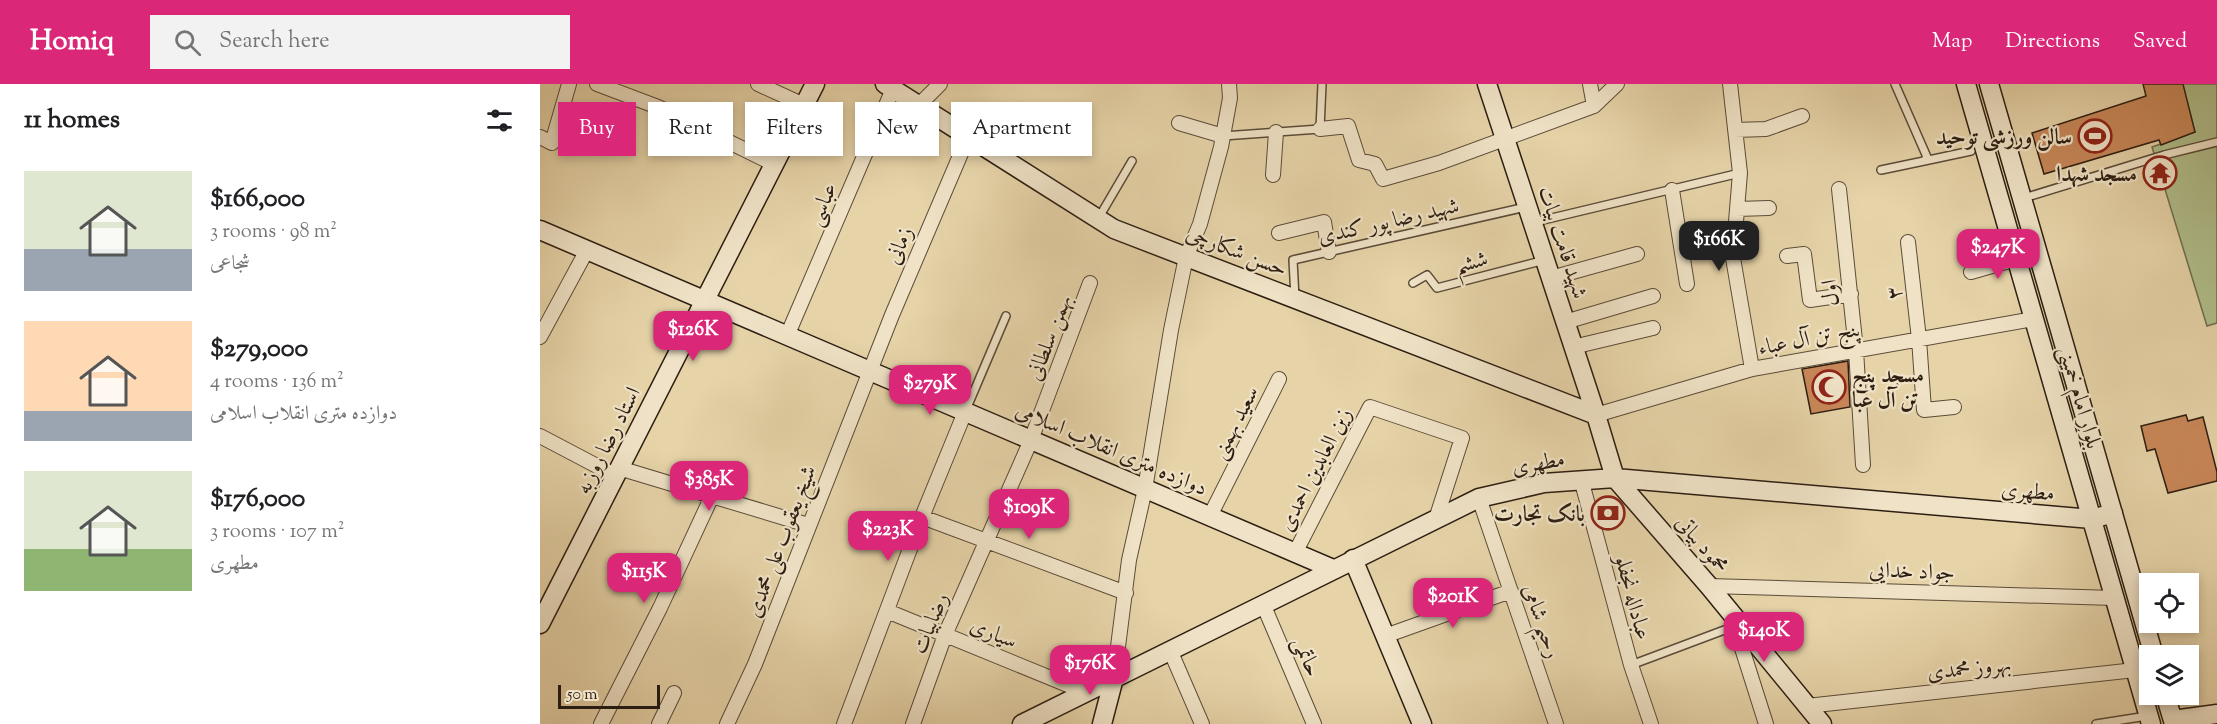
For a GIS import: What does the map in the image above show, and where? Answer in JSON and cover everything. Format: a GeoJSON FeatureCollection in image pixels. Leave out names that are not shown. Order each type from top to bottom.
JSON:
{"type":"FeatureCollection","features":[{"type":"Feature","properties":{"kind":"main road","name":"استاد رضا روزبه"},"geometry":{"type":"LineString","coordinates":[[806,102],[815,84]]}},
{"type":"Feature","properties":{"kind":"main road","name":"شهید قامت بیات"},"geometry":{"type":"LineString","coordinates":[[1487,84],[1615,478]]}},
{"type":"Feature","properties":{"kind":"main road","name":"بلوار امام خمینی"},"geometry":{"type":"LineString","coordinates":[[1966,84],[2150,720]]}},
{"type":"Feature","properties":{"kind":"main road","name":"بلوار امام خمینی"},"geometry":{"type":"LineString","coordinates":[[1989,84],[2151,645]]}},
{"type":"Feature","properties":{"kind":"main road","name":"حسن شکارچی"},"geometry":{"type":"LineString","coordinates":[[889,87],[914,102]]}},
{"type":"Feature","properties":{"kind":"main road","name":"استاد رضا روزبه"},"geometry":{"type":"LineString","coordinates":[[540,624],[778,156]]}},
{"type":"Feature","properties":{"kind":"main road","name":"حسن شکارچی"},"geometry":{"type":"LineString","coordinates":[[998,156],[1114,229],[1596,415]]}},
{"type":"Feature","properties":{"kind":"main road","name":"دوازده متری انقلاب اسلامی"},"geometry":{"type":"LineString","coordinates":[[540,230],[1333,569]]}},
{"type":"Feature","properties":{"kind":"main road","name":"مطهری"},"geometry":{"type":"LineString","coordinates":[[1022,724],[1479,498],[1544,483],[1615,478],[2092,519],[2113,513]]}},
{"type":"Feature","properties":{"kind":"main road","name":"محمود بیاتی"},"geometry":{"type":"LineString","coordinates":[[1615,478],[1709,586],[1733,619],[1822,724]]}},
{"type":"Feature","properties":{"kind":"main road"},"geometry":{"type":"LineString","coordinates":[[1353,560],[1422,724]]}},
{"type":"Feature","properties":{"kind":"main road"},"geometry":{"type":"LineString","coordinates":[[1102,724],[1114,678]]}},
{"type":"Feature","properties":{"kind":"main road"},"geometry":{"type":"LineString","coordinates":[[2168,705],[2173,722],[2217,714]]}},
{"type":"Feature","properties":{"kind":"street"},"geometry":{"type":"LineString","coordinates":[[546,140],[569,84]]}},
{"type":"Feature","properties":{"kind":"street"},"geometry":{"type":"LineString","coordinates":[[597,84],[658,106],[774,164]]}},
{"type":"Feature","properties":{"kind":"street"},"geometry":{"type":"LineString","coordinates":[[758,84],[797,102]]}},
{"type":"Feature","properties":{"kind":"street"},"geometry":{"type":"LineString","coordinates":[[922,102],[940,84]]}},
{"type":"Feature","properties":{"kind":"street"},"geometry":{"type":"LineString","coordinates":[[1114,678],[1129,561],[1145,489],[1171,330],[1186,257],[1200,224],[1223,136],[1230,98],[1230,84]]}},
{"type":"Feature","properties":{"kind":"street"},"geometry":{"type":"LineString","coordinates":[[1590,84],[1594,106]]}},
{"type":"Feature","properties":{"kind":"street"},"geometry":{"type":"LineString","coordinates":[[1320,129],[1348,126],[1359,160],[1375,164],[1383,179],[1439,163],[1594,106],[1617,84]]}},
{"type":"Feature","properties":{"kind":"street"},"geometry":{"type":"LineString","coordinates":[[1730,84],[1740,173],[1733,258],[1752,369]]}},
{"type":"Feature","properties":{"kind":"street","name":"عباسی"},"geometry":{"type":"LineString","coordinates":[[787,336],[889,87]]}},
{"type":"Feature","properties":{"kind":"street"},"geometry":{"type":"LineString","coordinates":[[1735,130],[1766,129],[1802,116]]}},
{"type":"Feature","properties":{"kind":"street"},"geometry":{"type":"LineString","coordinates":[[1179,123],[1223,136]]}},
{"type":"Feature","properties":{"kind":"street"},"geometry":{"type":"LineString","coordinates":[[1273,175],[1276,132]]}},
{"type":"Feature","properties":{"kind":"street","name":"زمانی"},"geometry":{"type":"LineString","coordinates":[[869,371],[960,156]]}},
{"type":"Feature","properties":{"kind":"street","name":"اول"},"geometry":{"type":"LineString","coordinates":[[1839,189],[1856,350],[1863,465]]}},
{"type":"Feature","properties":{"kind":"street"},"geometry":{"type":"LineString","coordinates":[[1672,190],[1687,284]]}},
{"type":"Feature","properties":{"kind":"street"},"geometry":{"type":"LineString","coordinates":[[1737,208],[1769,208]]}},
{"type":"Feature","properties":{"kind":"street"},"geometry":{"type":"LineString","coordinates":[[1280,233],[1324,222],[1329,252]]}},
{"type":"Feature","properties":{"kind":"street","name":"۳"},"geometry":{"type":"LineString","coordinates":[[1908,242],[1924,410],[1954,407]]}},
{"type":"Feature","properties":{"kind":"street"},"geometry":{"type":"LineString","coordinates":[[540,337],[587,250]]}},
{"type":"Feature","properties":{"kind":"street"},"geometry":{"type":"LineString","coordinates":[[1551,278],[1637,254]]}},
{"type":"Feature","properties":{"kind":"street"},"geometry":{"type":"LineString","coordinates":[[1787,256],[1804,254],[1810,300],[1851,294]]}},
{"type":"Feature","properties":{"kind":"street"},"geometry":{"type":"LineString","coordinates":[[1971,272],[2016,259]]}},
{"type":"Feature","properties":{"kind":"street","name":"بهمن سلطانی"},"geometry":{"type":"LineString","coordinates":[[1031,440],[1090,284]]}},
{"type":"Feature","properties":{"kind":"street"},"geometry":{"type":"LineString","coordinates":[[1565,322],[1653,296]]}},
{"type":"Feature","properties":{"kind":"street","name":"پنج تن آل عباء"},"geometry":{"type":"LineString","coordinates":[[1596,415],[1752,369],[2034,319]]}},
{"type":"Feature","properties":{"kind":"street"},"geometry":{"type":"LineString","coordinates":[[1574,347],[1653,328]]}},
{"type":"Feature","properties":{"kind":"street","name":"شیخ یعقوب علی محمدی"},"geometry":{"type":"LineString","coordinates":[[727,724],[755,664],[869,371]]}},
{"type":"Feature","properties":{"kind":"street","name":"سعید بهمنی"},"geometry":{"type":"LineString","coordinates":[[1210,516],[1279,379]]}},
{"type":"Feature","properties":{"kind":"street","name":"زین العابدین احمدی"},"geometry":{"type":"LineString","coordinates":[[1295,553],[1370,407],[1462,438],[1436,519]]}},
{"type":"Feature","properties":{"kind":"street"},"geometry":{"type":"LineString","coordinates":[[844,724],[922,517],[965,412]]}},
{"type":"Feature","properties":{"kind":"street"},"geometry":{"type":"LineString","coordinates":[[540,436],[618,472],[712,496],[808,525]]}},
{"type":"Feature","properties":{"kind":"street","name":"رضابیات"},"geometry":{"type":"LineString","coordinates":[[913,724],[945,635],[1031,440]]}},
{"type":"Feature","properties":{"kind":"street","name":"عباداله نجفلو"},"geometry":{"type":"LineString","coordinates":[[1581,479],[1631,665],[1651,724]]}},
{"type":"Feature","properties":{"kind":"street"},"geometry":{"type":"LineString","coordinates":[[601,724],[660,608],[712,496]]}},
{"type":"Feature","properties":{"kind":"street","name":"رحیم شامی"},"geometry":{"type":"LineString","coordinates":[[1479,498],[1556,724]]}},
{"type":"Feature","properties":{"kind":"street"},"geometry":{"type":"LineString","coordinates":[[922,517],[1126,593]]}},
{"type":"Feature","properties":{"kind":"street","name":"جواد خدایی"},"geometry":{"type":"LineString","coordinates":[[1709,586],[2114,598]]}},
{"type":"Feature","properties":{"kind":"street"},"geometry":{"type":"LineString","coordinates":[[1385,636],[1510,591]]}},
{"type":"Feature","properties":{"kind":"street","name":"حاتمی"},"geometry":{"type":"LineString","coordinates":[[1263,604],[1314,724]]}},
{"type":"Feature","properties":{"kind":"street","name":"سیاری"},"geometry":{"type":"LineString","coordinates":[[886,611],[1085,692]]}},
{"type":"Feature","properties":{"kind":"street"},"geometry":{"type":"LineString","coordinates":[[1733,619],[1766,724]]}},
{"type":"Feature","properties":{"kind":"street"},"geometry":{"type":"LineString","coordinates":[[1170,650],[1202,724]]}},
{"type":"Feature","properties":{"kind":"street","name":"بهروز محمدی"},"geometry":{"type":"LineString","coordinates":[[1807,706],[2135,670]]}},
{"type":"Feature","properties":{"kind":"street"},"geometry":{"type":"LineString","coordinates":[[659,724],[674,693]]}},
{"type":"Feature","properties":{"kind":"lane"},"geometry":{"type":"LineString","coordinates":[[1223,136],[1320,129],[1322,84]]}},
{"type":"Feature","properties":{"kind":"lane"},"geometry":{"type":"LineString","coordinates":[[1895,84],[1927,157],[1924,161]]}},
{"type":"Feature","properties":{"kind":"lane"},"geometry":{"type":"LineString","coordinates":[[2022,198],[2164,155],[2217,142]]}},
{"type":"Feature","properties":{"kind":"lane"},"geometry":{"type":"LineString","coordinates":[[1881,170],[1971,151]]}},
{"type":"Feature","properties":{"kind":"lane"},"geometry":{"type":"LineString","coordinates":[[1098,219],[1132,161]]}},
{"type":"Feature","properties":{"kind":"lane","name":"شهید رضا پور کندی"},"geometry":{"type":"LineString","coordinates":[[1295,298],[1293,260],[1672,190],[1740,173]]}},
{"type":"Feature","properties":{"kind":"lane","name":"ششم"},"geometry":{"type":"LineString","coordinates":[[1413,282],[1427,275],[1437,288],[1545,260]]}},
{"type":"Feature","properties":{"kind":"lane"},"geometry":{"type":"LineString","coordinates":[[965,412],[1006,316]]}},
{"type":"Feature","properties":{"kind":"lane"},"geometry":{"type":"LineString","coordinates":[[1631,665],[1733,619]]}},
{"type":"Feature","properties":{"kind":"lane"},"geometry":{"type":"LineString","coordinates":[[2096,724],[2150,720]]}},
{"type":"Feature","properties":{"kind":"green space"},"geometry":{"type":"Polygon","coordinates":[[[2182,84],[2217,84],[2217,323],[2207,326],[2152,147],[2195,132],[2182,84]]]}},
{"type":"Feature","properties":{"kind":"building","name":"سالن ورزشی توحید"},"geometry":{"type":"Polygon","coordinates":[[[2143,84],[2183,84],[2195,132],[2161,145],[2159,140],[2044,174],[2032,133],[2146,96],[2143,84]]]}},
{"type":"Feature","properties":{"kind":"building","name":"مسجد پنج تن آل عبا"},"geometry":{"type":"Polygon","coordinates":[[[1848,361],[1850,407],[1811,414],[1802,369],[1848,361]]]}},
{"type":"Feature","properties":{"kind":"building"},"geometry":{"type":"Polygon","coordinates":[[[2186,415],[2188,421],[2203,417],[2217,472],[2217,481],[2168,493],[2155,449],[2147,451],[2141,426],[2186,415]]]}},
{"type":"Feature","properties":{"kind":"place","name":"سالن ورزشی توحید"},"geometry":{"type":"Point","coordinates":[2095,136]}},
{"type":"Feature","properties":{"kind":"place","name":"مسجد شهدا"},"geometry":{"type":"Point","coordinates":[2160,173]}},
{"type":"Feature","properties":{"kind":"place","name":"مسجد پنج تن آل عبا"},"geometry":{"type":"Point","coordinates":[1829,387]}},
{"type":"Feature","properties":{"kind":"place","name":"بانک تجارت"},"geometry":{"type":"Point","coordinates":[1608,513]}}]}
